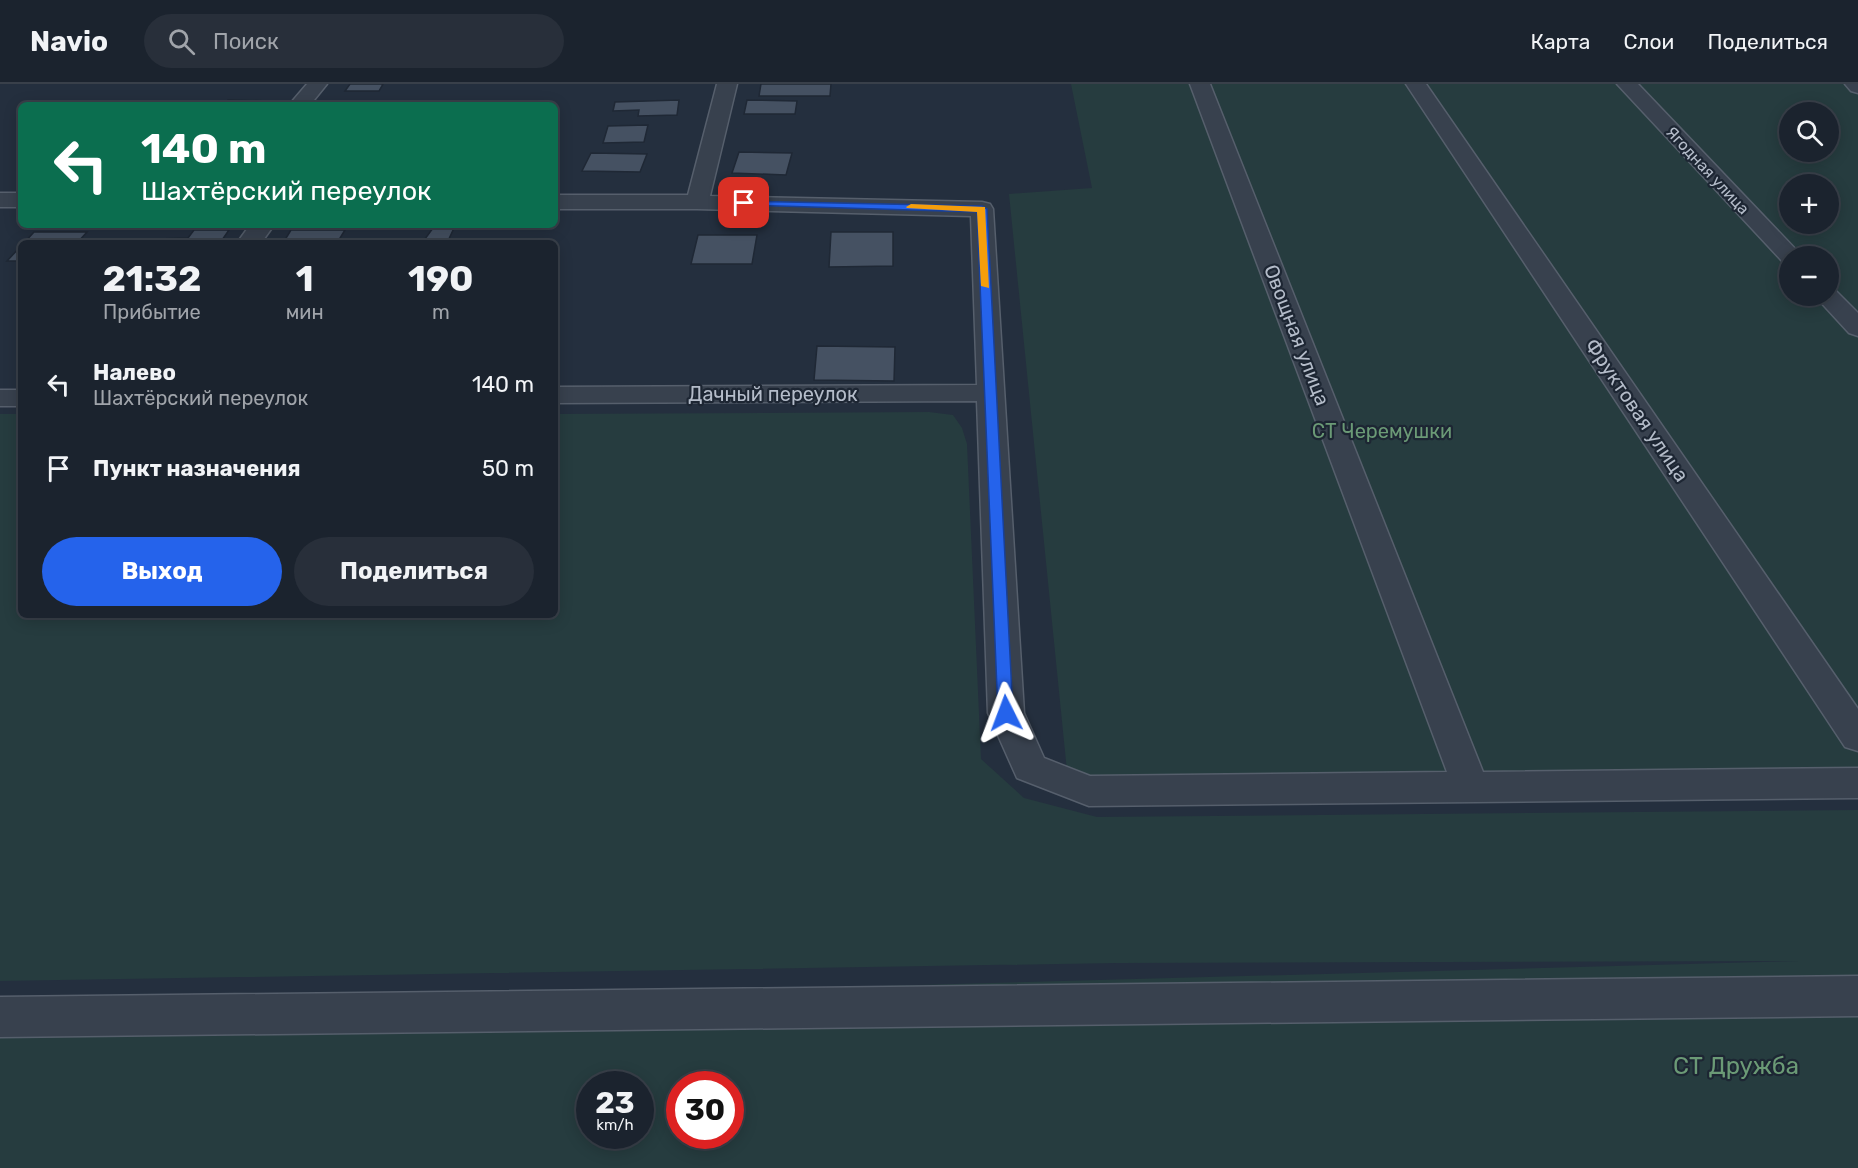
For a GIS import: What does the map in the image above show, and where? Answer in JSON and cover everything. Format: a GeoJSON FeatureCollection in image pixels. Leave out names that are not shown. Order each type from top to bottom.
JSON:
{"type":"FeatureCollection","features":[{"type":"Feature","properties":{"kind":"street"},"geometry":{"type":"LineString","coordinates":[[302,102],[317,84]]}},
{"type":"Feature","properties":{"kind":"street"},"geometry":{"type":"LineString","coordinates":[[697,202],[727,84]]}},
{"type":"Feature","properties":{"kind":"street","name":"Овощная улица"},"geometry":{"type":"LineString","coordinates":[[1200,84],[1471,787]]}},
{"type":"Feature","properties":{"kind":"street","name":"Фруктовая улица"},"geometry":{"type":"LineString","coordinates":[[1416,84],[1858,737]]}},
{"type":"Feature","properties":{"kind":"street","name":"Ягодная улица"},"geometry":{"type":"LineString","coordinates":[[1627,84],[1781,246]]}},
{"type":"Feature","properties":{"kind":"street"},"geometry":{"type":"LineString","coordinates":[[0,200],[18,200]]}},
{"type":"Feature","properties":{"kind":"street"},"geometry":{"type":"LineString","coordinates":[[558,202],[697,202],[982,209],[1006,713],[1030,768],[1089,791],[1858,783]]}},
{"type":"Feature","properties":{"kind":"street"},"geometry":{"type":"LineString","coordinates":[[1837,306],[1858,328]]}},
{"type":"Feature","properties":{"kind":"street","name":"Дачный переулок"},"geometry":{"type":"LineString","coordinates":[[558,395],[991,393]]}},
{"type":"Feature","properties":{"kind":"street"},"geometry":{"type":"LineString","coordinates":[[0,398],[18,398]]}},
{"type":"Feature","properties":{"kind":"street"},"geometry":{"type":"LineString","coordinates":[[0,1017],[1858,996]]}},
{"type":"Feature","properties":{"kind":"green space","name":"СТ Черемушки"},"geometry":{"type":"Polygon","coordinates":[[[1071,84],[1858,84],[1858,773],[1068,781],[1009,194],[1092,188],[1071,84]]]}},
{"type":"Feature","properties":{"kind":"green space","name":"СТ Дружба"},"geometry":{"type":"Polygon","coordinates":[[[929,412],[953,415],[962,428],[967,444],[981,759],[1024,798],[1097,817],[1858,810],[1858,1168],[0,1168],[0,1010],[1800,961],[1117,963],[0,981],[0,414],[18,414],[18,618],[558,618],[558,414],[929,412]]]}},
{"type":"Feature","properties":{"kind":"building"},"geometry":{"type":"Polygon","coordinates":[[[350,84],[383,84],[379,91],[345,91],[350,84]]]}},
{"type":"Feature","properties":{"kind":"building"},"geometry":{"type":"Polygon","coordinates":[[[761,84],[831,84],[830,96],[759,96],[761,84]]]}},
{"type":"Feature","properties":{"kind":"building"},"geometry":{"type":"Polygon","coordinates":[[[228,100],[270,101],[269,102],[226,102],[228,100]]]}},
{"type":"Feature","properties":{"kind":"building"},"geometry":{"type":"Polygon","coordinates":[[[679,100],[677,115],[638,116],[639,110],[613,111],[615,102],[679,100]]]}},
{"type":"Feature","properties":{"kind":"building"},"geometry":{"type":"Polygon","coordinates":[[[747,100],[797,101],[795,114],[744,114],[747,100]]]}},
{"type":"Feature","properties":{"kind":"building"},"geometry":{"type":"Polygon","coordinates":[[[648,125],[644,142],[603,143],[608,126],[648,125]]]}},
{"type":"Feature","properties":{"kind":"building"},"geometry":{"type":"Polygon","coordinates":[[[739,152],[792,153],[786,175],[732,173],[739,152]]]}},
{"type":"Feature","properties":{"kind":"building"},"geometry":{"type":"Polygon","coordinates":[[[591,153],[647,154],[640,172],[582,171],[591,153]]]}},
{"type":"Feature","properties":{"kind":"building"},"geometry":{"type":"Polygon","coordinates":[[[433,228],[454,228],[448,240],[424,240],[433,228]]]}},
{"type":"Feature","properties":{"kind":"building"},"geometry":{"type":"Polygon","coordinates":[[[194,230],[229,230],[222,240],[157,240],[188,238],[194,230]]]}},
{"type":"Feature","properties":{"kind":"building"},"geometry":{"type":"Polygon","coordinates":[[[291,230],[345,230],[339,240],[285,240],[291,230]]]}},
{"type":"Feature","properties":{"kind":"building"},"geometry":{"type":"Polygon","coordinates":[[[34,232],[87,232],[80,240],[27,240],[34,232]]]}},
{"type":"Feature","properties":{"kind":"building"},"geometry":{"type":"Polygon","coordinates":[[[831,232],[893,232],[893,266],[829,267],[831,232]]]}},
{"type":"Feature","properties":{"kind":"building"},"geometry":{"type":"Polygon","coordinates":[[[698,235],[757,235],[752,264],[691,264],[698,235]]]}},
{"type":"Feature","properties":{"kind":"building"},"geometry":{"type":"Polygon","coordinates":[[[18,249],[18,261],[7,261],[18,249]]]}},
{"type":"Feature","properties":{"kind":"building"},"geometry":{"type":"Polygon","coordinates":[[[817,346],[895,347],[894,381],[814,380],[817,346]]]}},
{"type":"Feature","properties":{"kind":"slow traffic"},"geometry":{"type":"LineString","coordinates":[[911,207],[982,209],[986,286]]}},
{"type":"Feature","properties":{"kind":"route"},"geometry":{"type":"LineString","coordinates":[[744,203],[982,209],[1006,713]]}}]}
